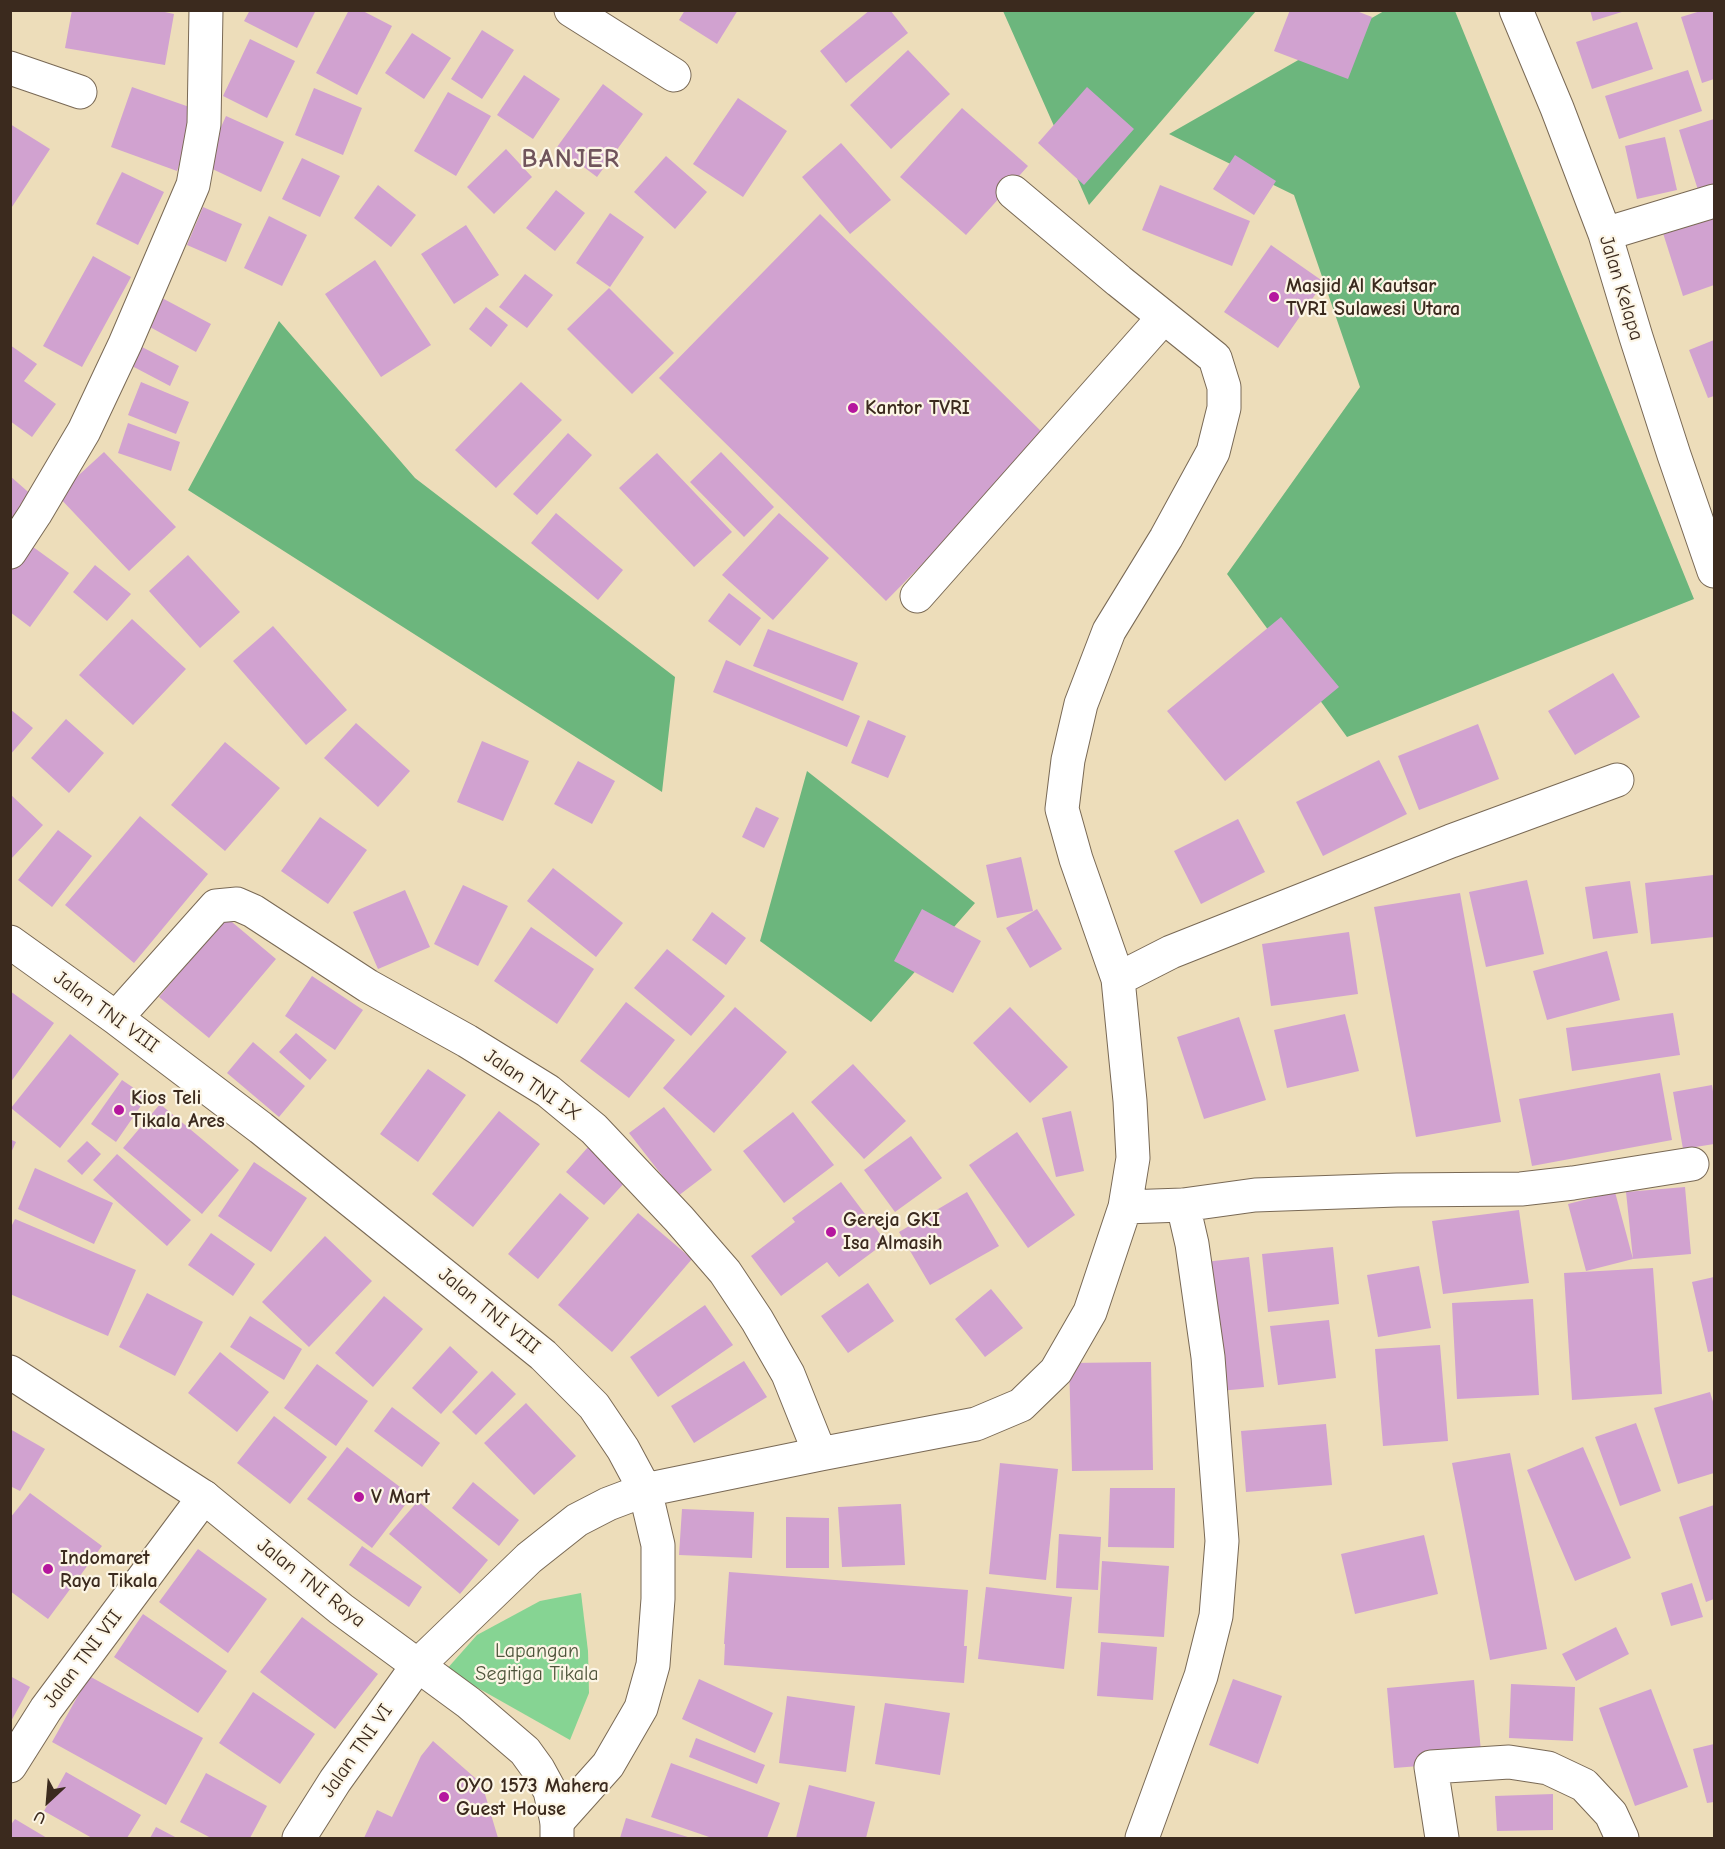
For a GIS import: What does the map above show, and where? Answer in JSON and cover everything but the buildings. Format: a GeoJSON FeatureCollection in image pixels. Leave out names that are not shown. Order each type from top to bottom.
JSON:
{"type":"FeatureCollection","features":[{"type":"Feature","properties":{"kind":"street"},"geometry":{"type":"LineString","coordinates":[[10,552],[84,431],[125,344],[193,185],[204,124],[206,10]]}},
{"type":"Feature","properties":{"kind":"street"},"geometry":{"type":"LineString","coordinates":[[571,10],[674,75]]}},
{"type":"Feature","properties":{"kind":"street","name":"Jalan Kelapa"},"geometry":{"type":"LineString","coordinates":[[1516,10],[1557,108],[1605,234],[1670,444],[1714,571]]}},
{"type":"Feature","properties":{"kind":"street"},"geometry":{"type":"LineString","coordinates":[[10,68],[80,93]]}},
{"type":"Feature","properties":{"kind":"street","name":"Jalan TNI VI"},"geometry":{"type":"LineString","coordinates":[[299,1839],[335,1781],[418,1665],[529,1558],[577,1520],[608,1504],[645,1490],[976,1424],[1021,1405],[1056,1371],[1090,1312],[1125,1207],[1134,1158],[1118,980],[1076,859],[1062,809],[1068,760],[1081,704],[1110,631],[1166,538],[1213,452],[1224,408],[1224,387],[1215,358],[1013,192]]}},
{"type":"Feature","properties":{"kind":"street"},"geometry":{"type":"LineString","coordinates":[[1605,234],[1714,201]]}},
{"type":"Feature","properties":{"kind":"street"},"geometry":{"type":"LineString","coordinates":[[917,596],[1164,317]]}},
{"type":"Feature","properties":{"kind":"street"},"geometry":{"type":"LineString","coordinates":[[1118,980],[1172,952],[1451,841],[1617,780]]}},
{"type":"Feature","properties":{"kind":"street","name":"Jalan TNI IX"},"geometry":{"type":"LineString","coordinates":[[116,1018],[216,906],[237,904],[253,911],[368,986],[467,1041],[548,1091],[594,1129],[679,1219],[725,1272],[757,1320],[788,1374],[820,1454]]}},
{"type":"Feature","properties":{"kind":"street","name":"Jalan TNI VIII"},"geometry":{"type":"LineString","coordinates":[[10,942],[116,1018],[261,1128],[543,1355],[594,1406],[623,1449],[645,1490],[658,1545],[658,1599],[653,1665],[641,1708],[608,1765],[557,1830]]}},
{"type":"Feature","properties":{"kind":"street"},"geometry":{"type":"LineString","coordinates":[[1125,1207],[1183,1205],[1255,1195],[1521,1189],[1692,1164]]}},
{"type":"Feature","properties":{"kind":"street"},"geometry":{"type":"LineString","coordinates":[[1142,1839],[1201,1676],[1216,1616],[1222,1541],[1208,1357],[1192,1244],[1183,1205]]}},
{"type":"Feature","properties":{"kind":"street","name":"Jalan TNI Raya"},"geometry":{"type":"LineString","coordinates":[[10,1372],[204,1497],[342,1609],[469,1703],[525,1751],[550,1791],[557,1830]]}},
{"type":"Feature","properties":{"kind":"street","name":"Jalan TNI VII"},"geometry":{"type":"LineString","coordinates":[[10,1766],[46,1709],[204,1497]]}},
{"type":"Feature","properties":{"kind":"street"},"geometry":{"type":"LineString","coordinates":[[1442,1839],[1431,1767],[1509,1762],[1548,1768],[1584,1785],[1611,1814],[1622,1839]]}},
{"type":"Feature","properties":{"kind":"green space"},"geometry":{"type":"Polygon","coordinates":[[[1003,11],[1256,11],[1089,205],[1003,11]]]}},
{"type":"Feature","properties":{"kind":"green space"},"geometry":{"type":"Polygon","coordinates":[[[1384,11],[1455,11],[1694,599],[1347,737],[1227,574],[1360,387],[1294,195],[1169,134],[1384,11]]]}},
{"type":"Feature","properties":{"kind":"green space"},"geometry":{"type":"Polygon","coordinates":[[[279,321],[415,478],[675,677],[662,792],[188,490],[279,321]]]}},
{"type":"Feature","properties":{"kind":"green space"},"geometry":{"type":"Polygon","coordinates":[[[807,771],[975,903],[871,1022],[760,941],[807,771]]]}},
{"type":"Feature","properties":{"kind":"green space","name":"Lapangan Segitiga Tikala"},"geometry":{"type":"Polygon","coordinates":[[[581,1593],[588,1651],[589,1693],[570,1740],[446,1670],[477,1635],[540,1601],[581,1593]]]}},
{"type":"Feature","properties":{"kind":"place","name":"Masjid Al Kautsar TVRI Sulawesi Utara"},"geometry":{"type":"Point","coordinates":[1274,297]}},
{"type":"Feature","properties":{"kind":"place","name":"Kantor TVRI"},"geometry":{"type":"Point","coordinates":[853,408]}},
{"type":"Feature","properties":{"kind":"place","name":"Kios Teli Tikala Ares"},"geometry":{"type":"Point","coordinates":[119,1110]}},
{"type":"Feature","properties":{"kind":"place","name":"Gereja GKI Isa Almasih"},"geometry":{"type":"Point","coordinates":[831,1232]}},
{"type":"Feature","properties":{"kind":"place","name":"V Mart"},"geometry":{"type":"Point","coordinates":[359,1497]}},
{"type":"Feature","properties":{"kind":"place","name":"Indomaret Raya Tikala"},"geometry":{"type":"Point","coordinates":[48,1569]}},
{"type":"Feature","properties":{"kind":"place","name":"OYO 1573 Mahera Guest House"},"geometry":{"type":"Point","coordinates":[444,1797]}},
{"type":"Feature","properties":{"kind":"district","name":"BANJER"},"geometry":{"type":"Point","coordinates":[571,160]}}]}
